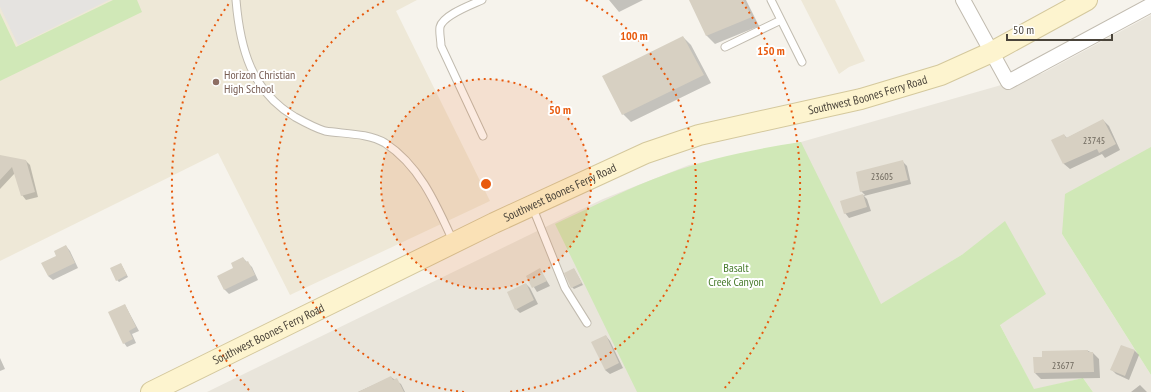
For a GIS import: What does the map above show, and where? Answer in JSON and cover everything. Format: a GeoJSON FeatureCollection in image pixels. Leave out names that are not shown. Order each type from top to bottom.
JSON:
{"type":"FeatureCollection","features":[{"type":"Feature","properties":{"kind":"main road","name":"Southwest Boones Ferry Road"},"geometry":{"type":"LineString","coordinates":[[150,392],[532,205],[598,174],[671,143],[699,135],[894,90],[962,66],[992,52],[1086,0]]}},
{"type":"Feature","properties":{"kind":"street"},"geometry":{"type":"LineString","coordinates":[[963,0],[1008,82],[1151,5]]}},
{"type":"Feature","properties":{"kind":"lane"},"geometry":{"type":"LineString","coordinates":[[236,0],[242,42],[250,69],[265,92],[283,110],[303,121],[324,130],[366,137],[383,142],[406,159],[423,180],[454,243]]}},
{"type":"Feature","properties":{"kind":"lane"},"geometry":{"type":"LineString","coordinates":[[482,0],[448,17],[442,22],[440,37],[441,46],[483,136]]}},
{"type":"Feature","properties":{"kind":"lane"},"geometry":{"type":"LineString","coordinates":[[771,0],[802,62]]}},
{"type":"Feature","properties":{"kind":"lane"},"geometry":{"type":"LineString","coordinates":[[724,47],[781,20]]}},
{"type":"Feature","properties":{"kind":"lane"},"geometry":{"type":"LineString","coordinates":[[532,205],[565,288],[587,323]]}},
{"type":"Feature","properties":{"kind":"shaded area","name":"Horizon Christian High School"},"geometry":{"type":"Polygon","coordinates":[[[0,0],[417,0],[396,11],[490,201],[290,295],[218,153],[0,261],[0,0]]]}},
{"type":"Feature","properties":{"kind":"shaded area"},"geometry":{"type":"Polygon","coordinates":[[[0,0],[109,0],[18,45],[0,7],[0,0]]]}},
{"type":"Feature","properties":{"kind":"shaded area"},"geometry":{"type":"Polygon","coordinates":[[[801,0],[835,0],[865,61],[849,67],[839,74],[801,0]]]}},
{"type":"Feature","properties":{"kind":"shaded area"},"geometry":{"type":"Polygon","coordinates":[[[1151,15],[1151,188],[1062,234],[1151,375],[1151,392],[1093,392],[1083,378],[1034,390],[963,254],[881,305],[925,392],[207,392],[603,199],[689,165],[801,142],[1043,73],[1151,15]]]}},
{"type":"Feature","properties":{"kind":"green space"},"geometry":{"type":"Polygon","coordinates":[[[113,0],[137,0],[142,12],[0,81],[0,13],[16,47],[113,0]]]}},
{"type":"Feature","properties":{"kind":"green space","name":"Basalt Creek Canyon"},"geometry":{"type":"Polygon","coordinates":[[[801,142],[881,304],[963,254],[1005,221],[1046,294],[1000,325],[1034,389],[1083,378],[1093,392],[637,392],[555,224],[638,185],[683,168],[733,155],[801,142]]]}},
{"type":"Feature","properties":{"kind":"green space"},"geometry":{"type":"Polygon","coordinates":[[[1151,147],[1151,375],[1062,234],[1065,194],[1151,147]]]}},
{"type":"Feature","properties":{"kind":"building"},"geometry":{"type":"Polygon","coordinates":[[[689,0],[743,0],[752,17],[706,36],[689,0]]]}},
{"type":"Feature","properties":{"kind":"building"},"geometry":{"type":"Polygon","coordinates":[[[683,36],[704,75],[622,115],[602,76],[683,36]]]}},
{"type":"Feature","properties":{"kind":"building"},"geometry":{"type":"Polygon","coordinates":[[[1103,119],[1116,144],[1099,153],[1097,149],[1063,164],[1051,140],[1064,134],[1066,138],[1103,119]]]}},
{"type":"Feature","properties":{"kind":"building"},"geometry":{"type":"Polygon","coordinates":[[[0,155],[26,160],[35,192],[21,196],[12,167],[0,180],[0,155]]]}},
{"type":"Feature","properties":{"kind":"building"},"geometry":{"type":"Polygon","coordinates":[[[903,160],[908,180],[860,192],[856,172],[903,160]]]}},
{"type":"Feature","properties":{"kind":"building"},"geometry":{"type":"Polygon","coordinates":[[[863,194],[867,207],[844,214],[840,201],[863,194]]]}},
{"type":"Feature","properties":{"kind":"building"},"geometry":{"type":"Polygon","coordinates":[[[66,245],[75,263],[48,276],[41,263],[56,256],[54,251],[66,245]]]}},
{"type":"Feature","properties":{"kind":"building"},"geometry":{"type":"Polygon","coordinates":[[[243,257],[246,262],[248,261],[255,275],[224,290],[217,276],[233,268],[231,263],[243,257]]]}},
{"type":"Feature","properties":{"kind":"building"},"geometry":{"type":"Polygon","coordinates":[[[121,263],[127,275],[116,281],[110,268],[121,263]]]}},
{"type":"Feature","properties":{"kind":"building"},"geometry":{"type":"Polygon","coordinates":[[[540,268],[547,281],[532,288],[526,276],[540,268]]]}},
{"type":"Feature","properties":{"kind":"building"},"geometry":{"type":"Polygon","coordinates":[[[574,268],[582,283],[571,288],[564,273],[574,268]]]}},
{"type":"Feature","properties":{"kind":"building"},"geometry":{"type":"Polygon","coordinates":[[[526,283],[534,300],[515,310],[507,292],[526,283]]]}},
{"type":"Feature","properties":{"kind":"building"},"geometry":{"type":"Polygon","coordinates":[[[125,304],[136,327],[129,331],[133,339],[123,344],[108,312],[125,304]]]}},
{"type":"Feature","properties":{"kind":"building"},"geometry":{"type":"Polygon","coordinates":[[[606,335],[619,363],[605,370],[591,342],[606,335]]]}},
{"type":"Feature","properties":{"kind":"building"},"geometry":{"type":"Polygon","coordinates":[[[1121,345],[1135,350],[1125,376],[1110,370],[1121,345]]]}},
{"type":"Feature","properties":{"kind":"building"},"geometry":{"type":"Polygon","coordinates":[[[1088,350],[1088,352],[1093,352],[1094,372],[1034,373],[1033,357],[1042,357],[1042,351],[1088,350]]]}},
{"type":"Feature","properties":{"kind":"building"},"geometry":{"type":"Polygon","coordinates":[[[391,376],[393,380],[397,378],[404,392],[358,392],[391,376]]]}},
{"type":"Feature","properties":{"kind":"place","name":"Horizon Christian High School"},"geometry":{"type":"Point","coordinates":[216,82]}}]}
